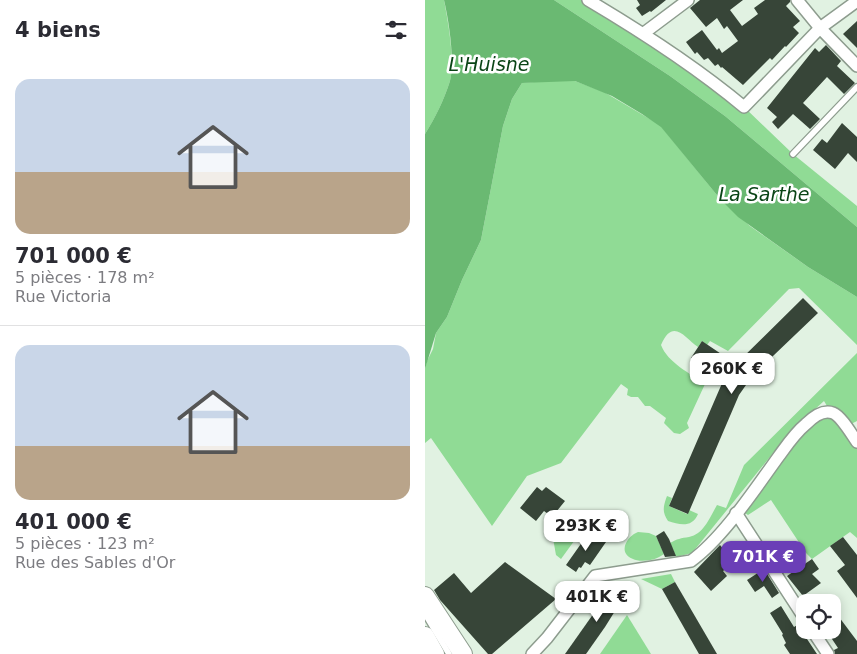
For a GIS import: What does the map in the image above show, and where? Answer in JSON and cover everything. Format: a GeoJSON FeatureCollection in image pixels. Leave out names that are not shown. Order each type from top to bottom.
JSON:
{"type":"FeatureCollection","features":[{"type":"Feature","properties":{"kind":"main road"},"geometry":{"type":"LineString","coordinates":[[425,596],[463,654]]}},
{"type":"Feature","properties":{"kind":"main road"},"geometry":{"type":"LineString","coordinates":[[425,636],[435,654]]}},
{"type":"Feature","properties":{"kind":"street"},"geometry":{"type":"LineString","coordinates":[[588,0],[644,33],[723,90],[743,107],[820,28],[857,1]]}},
{"type":"Feature","properties":{"kind":"street"},"geometry":{"type":"LineString","coordinates":[[644,33],[688,0]]}},
{"type":"Feature","properties":{"kind":"street"},"geometry":{"type":"LineString","coordinates":[[797,0],[820,28],[857,66]]}},
{"type":"Feature","properties":{"kind":"street"},"geometry":{"type":"LineString","coordinates":[[532,654],[547,638],[595,576],[691,561],[702,553],[737,513],[801,429],[819,414],[833,412],[857,442]]}},
{"type":"Feature","properties":{"kind":"street"},"geometry":{"type":"LineString","coordinates":[[737,513],[796,605]]}},
{"type":"Feature","properties":{"kind":"street"},"geometry":{"type":"LineString","coordinates":[[818,639],[828,654]]}},
{"type":"Feature","properties":{"kind":"lane"},"geometry":{"type":"LineString","coordinates":[[793,154],[857,87]]}},
{"type":"Feature","properties":{"kind":"lane"},"geometry":{"type":"LineString","coordinates":[[425,614],[449,654]]}},
{"type":"Feature","properties":{"kind":"shaded area"},"geometry":{"type":"Polygon","coordinates":[[[425,0],[444,0],[452,63],[448,88],[425,134],[425,0]]]}},
{"type":"Feature","properties":{"kind":"shaded area"},"geometry":{"type":"Polygon","coordinates":[[[554,0],[588,0],[744,107],[793,154],[857,206],[857,227],[725,116],[670,76],[554,0]]]}},
{"type":"Feature","properties":{"kind":"shaded area"},"geometry":{"type":"Polygon","coordinates":[[[575,81],[604,92],[660,125],[721,200],[750,226],[808,267],[857,297],[857,345],[799,288],[789,289],[728,351],[710,341],[707,345],[702,341],[698,347],[679,332],[670,332],[661,345],[664,351],[680,367],[705,384],[687,423],[689,428],[680,434],[674,433],[664,423],[666,418],[650,406],[645,406],[638,397],[627,395],[628,389],[621,384],[561,463],[527,476],[492,526],[431,438],[425,443],[425,369],[433,349],[436,333],[447,317],[481,240],[503,126],[512,99],[522,83],[575,81]]]}},
{"type":"Feature","properties":{"kind":"shaded area"},"geometry":{"type":"Polygon","coordinates":[[[857,353],[857,421],[851,424],[843,414],[827,406],[824,401],[791,431],[692,553],[676,557],[670,543],[694,535],[703,529],[717,505],[726,508],[744,465],[857,353]]]}},
{"type":"Feature","properties":{"kind":"shaded area"},"geometry":{"type":"Polygon","coordinates":[[[820,417],[834,419],[857,447],[857,538],[850,532],[812,559],[806,553],[771,500],[748,515],[745,513],[798,436],[820,417]]]}},
{"type":"Feature","properties":{"kind":"shaded area"},"geometry":{"type":"Polygon","coordinates":[[[667,496],[672,498],[669,506],[687,514],[689,510],[698,514],[692,522],[677,524],[668,521],[664,509],[667,496]]]}},
{"type":"Feature","properties":{"kind":"shaded area"},"geometry":{"type":"Polygon","coordinates":[[[566,513],[585,526],[561,559],[556,555],[552,533],[566,513]]]}},
{"type":"Feature","properties":{"kind":"shaded area"},"geometry":{"type":"Polygon","coordinates":[[[638,532],[656,536],[664,554],[645,561],[635,560],[628,556],[625,553],[625,545],[630,537],[638,532]]]}},
{"type":"Feature","properties":{"kind":"shaded area"},"geometry":{"type":"Polygon","coordinates":[[[671,574],[675,582],[662,589],[641,579],[671,574]]]}},
{"type":"Feature","properties":{"kind":"shaded area"},"geometry":{"type":"Polygon","coordinates":[[[627,615],[651,654],[600,654],[627,615]]]}},
{"type":"Feature","properties":{"kind":"water"},"geometry":{"type":"Polygon","coordinates":[[[444,0],[554,0],[670,76],[725,116],[857,227],[857,297],[808,267],[738,217],[721,200],[661,127],[642,114],[612,96],[575,81],[522,83],[512,99],[503,126],[481,240],[447,317],[436,333],[425,369],[425,134],[436,115],[450,81],[452,63],[451,41],[444,0]]]}},
{"type":"Feature","properties":{"kind":"building"},"geometry":{"type":"Polygon","coordinates":[[[637,0],[666,0],[651,12],[642,16],[636,8],[640,5],[637,0]]]}},
{"type":"Feature","properties":{"kind":"building"},"geometry":{"type":"Polygon","coordinates":[[[700,0],[743,0],[730,10],[742,26],[758,14],[754,8],[765,0],[790,0],[786,6],[800,21],[793,27],[799,33],[743,85],[718,64],[715,66],[708,58],[704,60],[697,52],[695,54],[686,42],[702,30],[717,50],[719,48],[722,53],[738,41],[727,26],[724,29],[717,18],[706,27],[690,8],[700,0]]]}},
{"type":"Feature","properties":{"kind":"building"},"geometry":{"type":"Polygon","coordinates":[[[857,21],[857,48],[843,34],[857,21]]]}},
{"type":"Feature","properties":{"kind":"building"},"geometry":{"type":"Polygon","coordinates":[[[826,45],[841,61],[837,66],[855,83],[844,94],[827,77],[803,103],[820,119],[810,129],[793,114],[778,129],[772,122],[777,117],[767,108],[815,48],[819,52],[826,45]]]}},
{"type":"Feature","properties":{"kind":"building"},"geometry":{"type":"Polygon","coordinates":[[[842,123],[857,137],[857,162],[848,153],[835,169],[813,150],[822,139],[827,143],[842,123]]]}},
{"type":"Feature","properties":{"kind":"building"},"geometry":{"type":"Polygon","coordinates":[[[803,298],[818,313],[753,375],[739,395],[688,514],[669,506],[723,381],[691,358],[702,341],[736,364],[803,298]]]}},
{"type":"Feature","properties":{"kind":"building"},"geometry":{"type":"Polygon","coordinates":[[[537,487],[542,491],[546,487],[565,501],[552,517],[544,511],[536,521],[520,508],[537,487]]]}},
{"type":"Feature","properties":{"kind":"building"},"geometry":{"type":"Polygon","coordinates":[[[590,531],[606,542],[590,565],[585,562],[576,572],[566,565],[590,531]]]}},
{"type":"Feature","properties":{"kind":"building"},"geometry":{"type":"Polygon","coordinates":[[[664,531],[676,556],[665,557],[656,536],[664,531]]]}},
{"type":"Feature","properties":{"kind":"building"},"geometry":{"type":"Polygon","coordinates":[[[843,537],[857,555],[857,598],[837,571],[845,565],[830,546],[843,537]]]}},
{"type":"Feature","properties":{"kind":"building"},"geometry":{"type":"Polygon","coordinates":[[[720,545],[734,563],[723,571],[727,576],[711,591],[694,572],[720,545]]]}},
{"type":"Feature","properties":{"kind":"building"},"geometry":{"type":"Polygon","coordinates":[[[812,559],[819,569],[812,574],[821,583],[806,594],[801,594],[787,576],[812,559]]]}},
{"type":"Feature","properties":{"kind":"building"},"geometry":{"type":"Polygon","coordinates":[[[505,562],[556,599],[492,654],[488,654],[440,600],[434,590],[454,573],[471,593],[505,562]]]}},
{"type":"Feature","properties":{"kind":"building"},"geometry":{"type":"Polygon","coordinates":[[[764,569],[779,593],[772,598],[764,586],[755,592],[747,580],[764,569]]]}},
{"type":"Feature","properties":{"kind":"building"},"geometry":{"type":"Polygon","coordinates":[[[675,582],[717,654],[699,654],[662,589],[675,582]]]}},
{"type":"Feature","properties":{"kind":"building"},"geometry":{"type":"Polygon","coordinates":[[[613,586],[625,595],[586,654],[565,654],[613,586]]]}},
{"type":"Feature","properties":{"kind":"building"},"geometry":{"type":"Polygon","coordinates":[[[781,606],[794,627],[796,626],[796,639],[807,639],[817,654],[790,654],[784,645],[786,643],[783,634],[770,613],[781,606]]]}},
{"type":"Feature","properties":{"kind":"building"},"geometry":{"type":"Polygon","coordinates":[[[841,620],[857,641],[857,654],[835,654],[834,650],[838,648],[832,639],[841,639],[841,620]]]}},
{"type":"Feature","properties":{"kind":"water label","name":"L'Huisne"},"geometry":{"type":"Point","coordinates":[489,64]}},
{"type":"Feature","properties":{"kind":"water label","name":"La Sarthe"},"geometry":{"type":"Point","coordinates":[764,194]}}]}
